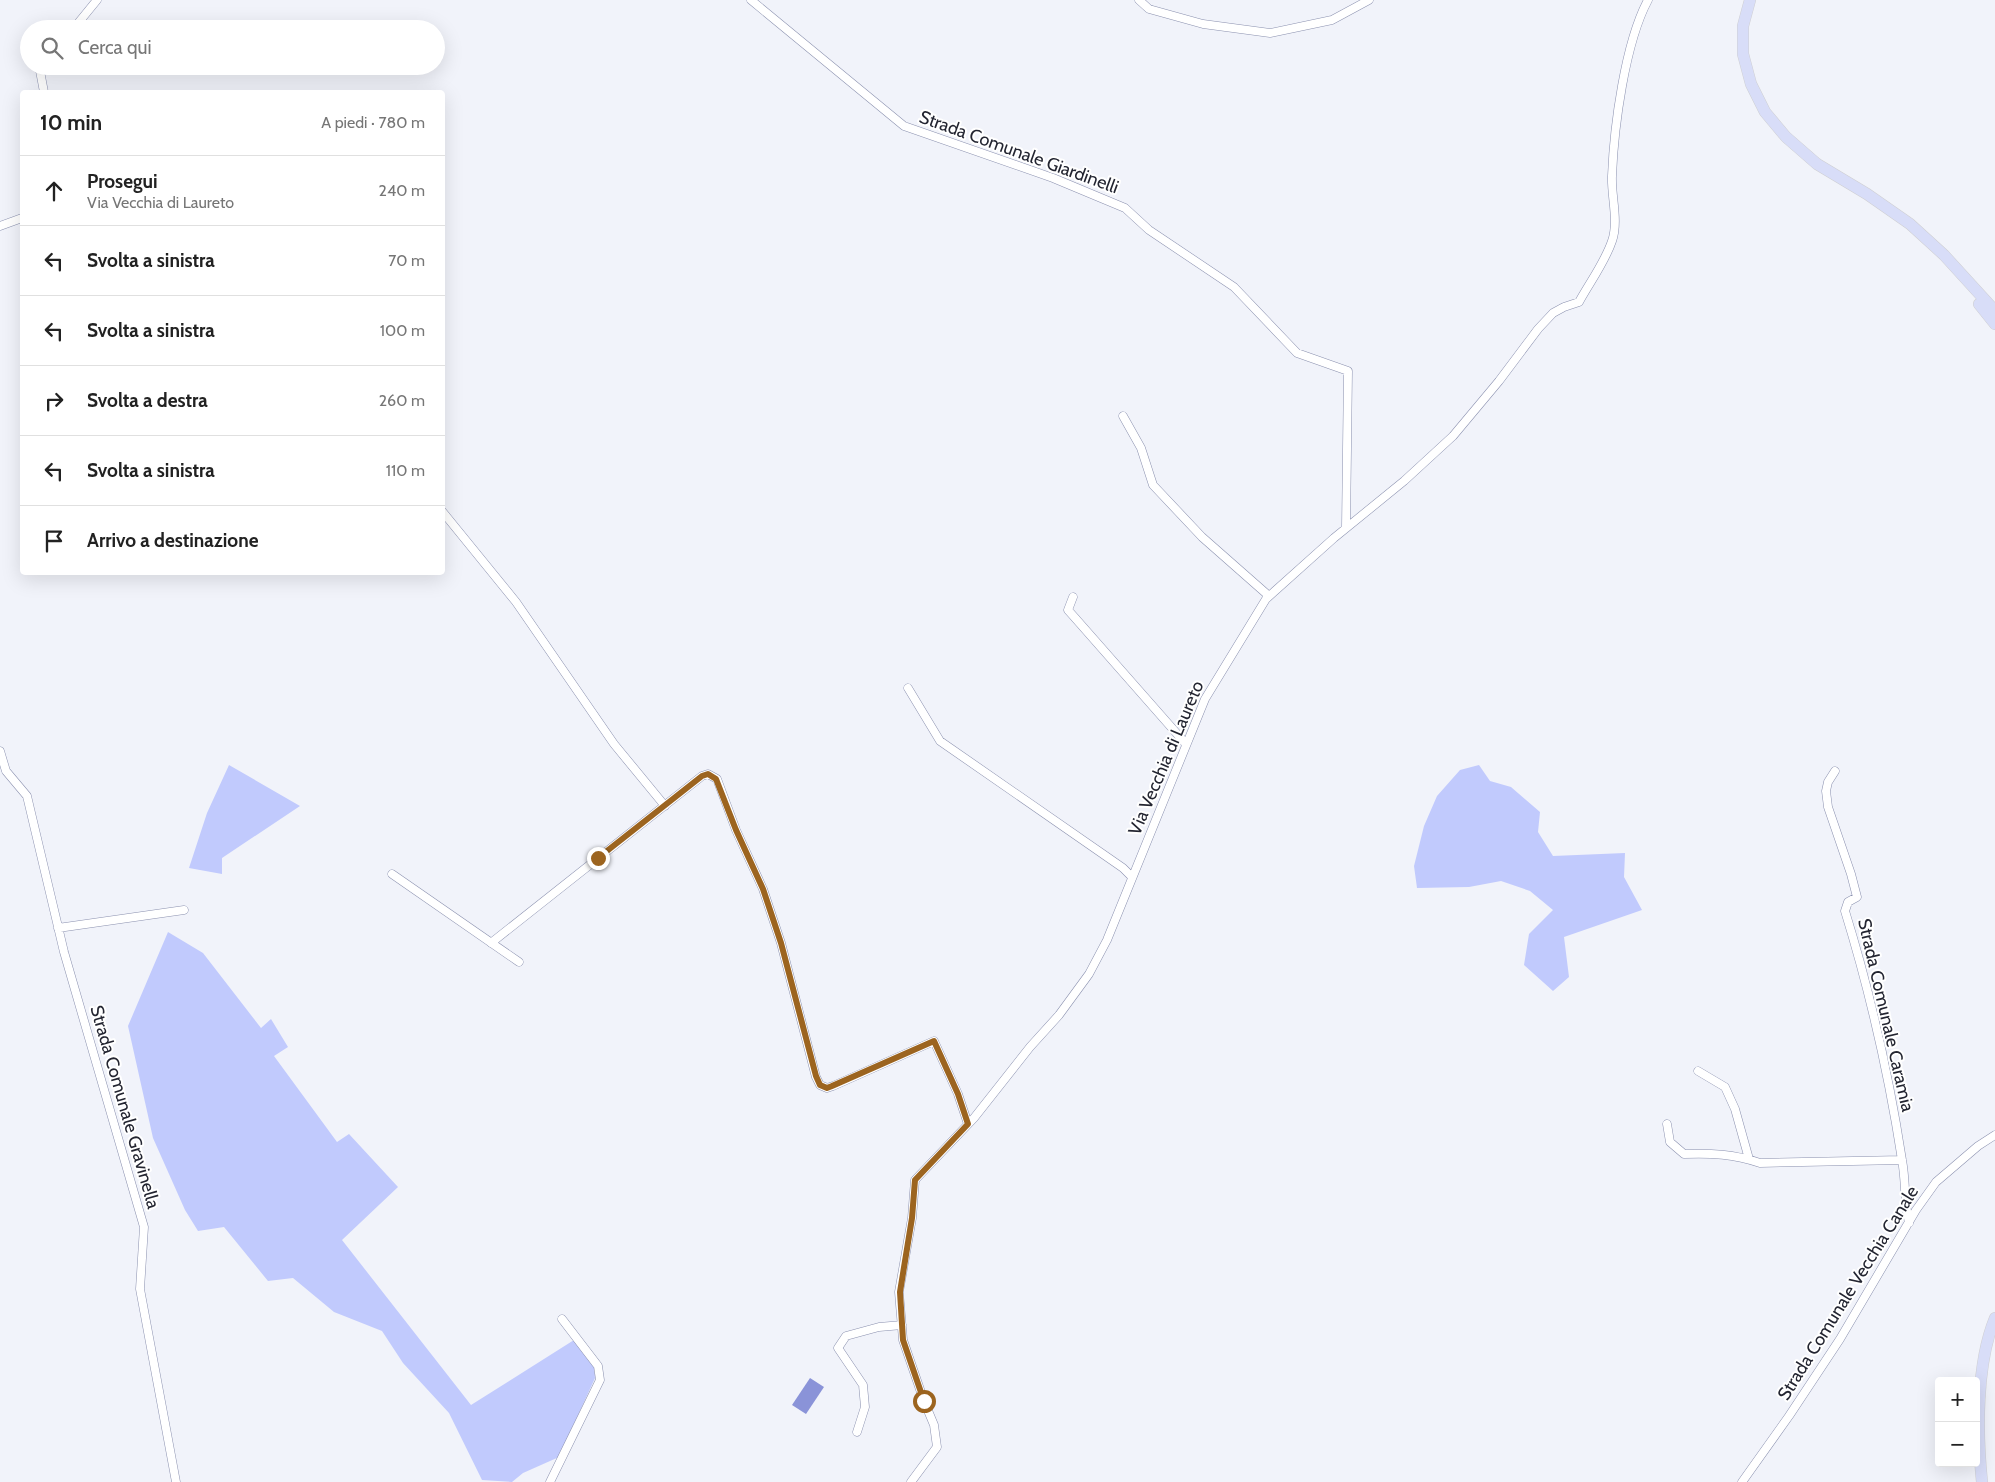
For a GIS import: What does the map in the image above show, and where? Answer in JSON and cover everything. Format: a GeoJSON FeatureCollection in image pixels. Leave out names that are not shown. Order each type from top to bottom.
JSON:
{"type":"FeatureCollection","features":[{"type":"Feature","properties":{"kind":"main road"},"geometry":{"type":"LineString","coordinates":[[1750,0],[1743,26],[1742,54],[1751,84],[1765,112],[1786,137],[1816,164],[1867,194],[1910,224],[1944,255],[1995,311]]}},
{"type":"Feature","properties":{"kind":"main road"},"geometry":{"type":"LineString","coordinates":[[1927,240],[1995,324]]}},
{"type":"Feature","properties":{"kind":"main road"},"geometry":{"type":"LineString","coordinates":[[1982,1482],[1978,1440],[1980,1401],[1985,1358],[1995,1318]]}},
{"type":"Feature","properties":{"kind":"street"},"geometry":{"type":"LineString","coordinates":[[81,20],[98,0]]}},
{"type":"Feature","properties":{"kind":"street","name":"Strada Comunale Giardinelli"},"geometry":{"type":"LineString","coordinates":[[751,0],[904,126],[1053,178],[1125,208],[1149,230],[1234,287],[1297,353],[1348,371],[1346,528]]}},
{"type":"Feature","properties":{"kind":"street"},"geometry":{"type":"LineString","coordinates":[[1139,0],[1150,8],[1202,24],[1270,32],[1332,20],[1369,0]]}},
{"type":"Feature","properties":{"kind":"street","name":"Via Vecchia di Laureto"},"geometry":{"type":"LineString","coordinates":[[910,1482],[937,1447],[934,1424],[903,1340],[900,1292],[912,1218],[915,1180],[968,1124],[1059,1015],[1089,974],[1108,940],[1205,698],[1269,596],[1454,436],[1538,329],[1553,313],[1579,302],[1612,240],[1614,219],[1612,176],[1620,103],[1634,30],[1648,0]]}},
{"type":"Feature","properties":{"kind":"street"},"geometry":{"type":"LineString","coordinates":[[41,75],[44,90]]}},
{"type":"Feature","properties":{"kind":"street"},"geometry":{"type":"LineString","coordinates":[[0,226],[20,219]]}},
{"type":"Feature","properties":{"kind":"street"},"geometry":{"type":"LineString","coordinates":[[1123,416],[1141,448],[1153,485],[1202,537],[1269,596]]}},
{"type":"Feature","properties":{"kind":"street"},"geometry":{"type":"LineString","coordinates":[[445,515],[516,602],[614,744],[664,806]]}},
{"type":"Feature","properties":{"kind":"street"},"geometry":{"type":"LineString","coordinates":[[1073,597],[1068,610],[1186,744]]}},
{"type":"Feature","properties":{"kind":"street"},"geometry":{"type":"LineString","coordinates":[[908,688],[940,741],[1123,868],[1132,877]]}},
{"type":"Feature","properties":{"kind":"street","name":"Strada Comunale Gravinella"},"geometry":{"type":"LineString","coordinates":[[0,751],[6,771],[27,796],[58,928],[144,1226],[140,1289],[176,1482]]}},
{"type":"Feature","properties":{"kind":"street","name":"Strada Comunale Caramia"},"geometry":{"type":"LineString","coordinates":[[1835,771],[1828,782],[1826,790],[1828,807],[1852,874],[1857,897],[1848,902],[1845,911],[1863,967],[1881,1049],[1902,1160],[1904,1202],[1909,1223]]}},
{"type":"Feature","properties":{"kind":"street"},"geometry":{"type":"LineString","coordinates":[[491,943],[702,776],[708,774],[716,779],[736,830],[763,889],[781,943],[820,1085],[827,1088],[934,1041],[958,1094],[968,1124]]}},
{"type":"Feature","properties":{"kind":"street"},"geometry":{"type":"LineString","coordinates":[[392,874],[519,962]]}},
{"type":"Feature","properties":{"kind":"street"},"geometry":{"type":"LineString","coordinates":[[58,928],[184,910]]}},
{"type":"Feature","properties":{"kind":"street"},"geometry":{"type":"LineString","coordinates":[[1698,1071],[1725,1087],[1735,1109],[1749,1159]]}},
{"type":"Feature","properties":{"kind":"street"},"geometry":{"type":"LineString","coordinates":[[1667,1124],[1670,1142],[1684,1154],[1714,1153],[1749,1159],[1760,1163],[1902,1160]]}},
{"type":"Feature","properties":{"kind":"street","name":"Strada Comunale Vecchia Canale"},"geometry":{"type":"LineString","coordinates":[[1742,1482],[1790,1416],[1840,1339],[1909,1223],[1936,1182],[1970,1152],[1995,1135]]}},
{"type":"Feature","properties":{"kind":"street"},"geometry":{"type":"LineString","coordinates":[[550,1482],[567,1451],[600,1380],[598,1366],[562,1319]]}},
{"type":"Feature","properties":{"kind":"street"},"geometry":{"type":"LineString","coordinates":[[857,1432],[865,1407],[863,1385],[838,1348],[846,1336],[879,1327],[902,1325]]}},
{"type":"Feature","properties":{"kind":"shaded area"},"geometry":{"type":"Polygon","coordinates":[[[229,765],[300,806],[222,858],[222,874],[189,868],[207,813],[229,765]]]}},
{"type":"Feature","properties":{"kind":"shaded area"},"geometry":{"type":"Polygon","coordinates":[[[1479,765],[1490,781],[1511,787],[1540,812],[1538,832],[1553,856],[1625,853],[1624,877],[1642,910],[1564,937],[1569,977],[1553,991],[1524,965],[1529,934],[1553,910],[1530,891],[1501,881],[1469,887],[1417,888],[1414,866],[1424,826],[1437,796],[1460,770],[1479,765]]]}},
{"type":"Feature","properties":{"kind":"shaded area"},"geometry":{"type":"Polygon","coordinates":[[[168,932],[203,953],[261,1028],[271,1019],[288,1047],[274,1056],[337,1142],[349,1134],[398,1187],[342,1240],[471,1405],[574,1340],[594,1365],[595,1378],[559,1457],[523,1473],[512,1482],[482,1480],[449,1413],[403,1363],[382,1331],[334,1312],[293,1278],[268,1281],[224,1227],[198,1231],[185,1210],[153,1138],[128,1026],[168,932]]]}},
{"type":"Feature","properties":{"kind":"shaded area"},"geometry":{"type":"Polygon","coordinates":[[[810,1378],[824,1387],[806,1414],[792,1405],[810,1378]]]}},
{"type":"Feature","properties":{"kind":"route"},"geometry":{"type":"LineString","coordinates":[[598,858],[702,776],[708,774],[713,776],[721,790],[736,830],[763,889],[781,943],[820,1085],[827,1088],[934,1041],[958,1094],[968,1124],[915,1180],[912,1218],[900,1292],[903,1340],[924,1401]]}}]}
